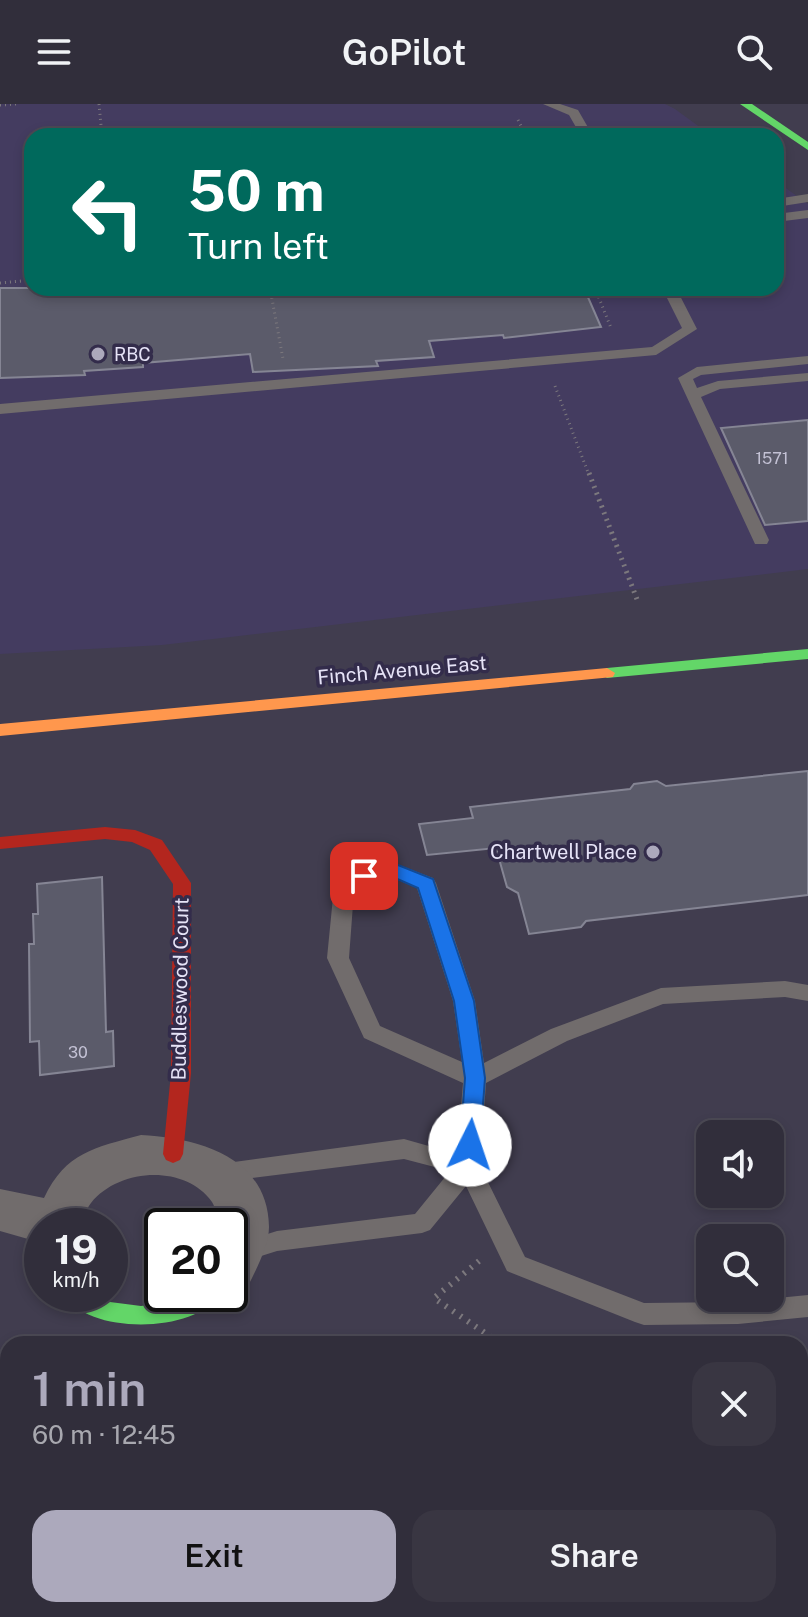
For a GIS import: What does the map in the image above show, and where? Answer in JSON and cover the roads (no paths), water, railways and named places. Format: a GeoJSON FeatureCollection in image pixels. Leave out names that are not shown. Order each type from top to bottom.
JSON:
{"type":"FeatureCollection","features":[{"type":"Feature","properties":{"kind":"main road"},"geometry":{"type":"LineString","coordinates":[[745,104],[780,128]]}},
{"type":"Feature","properties":{"kind":"main road"},"geometry":{"type":"LineString","coordinates":[[784,131],[808,147]]}},
{"type":"Feature","properties":{"kind":"main road","name":"Finch Avenue East"},"geometry":{"type":"LineString","coordinates":[[0,730],[808,654]]}},
{"type":"Feature","properties":{"kind":"main road","name":"Buddleswood Court"},"geometry":{"type":"LineString","coordinates":[[0,843],[105,833],[135,836],[156,845],[182,883],[181,1073],[173,1154]]}},
{"type":"Feature","properties":{"kind":"main road"},"geometry":{"type":"LineString","coordinates":[[105,1312],[138,1317],[172,1312]]}},
{"type":"Feature","properties":{"kind":"street"},"geometry":{"type":"LineString","coordinates":[[63,1208],[68,1197],[89,1177],[114,1162],[144,1154],[173,1154],[197,1161],[217,1173],[232,1189],[242,1208]]}},
{"type":"Feature","properties":{"kind":"street"},"geometry":{"type":"LineString","coordinates":[[0,1210],[24,1216]]}},
{"type":"Feature","properties":{"kind":"lane"},"geometry":{"type":"LineString","coordinates":[[549,104],[574,113],[582,128]]}},
{"type":"Feature","properties":{"kind":"lane"},"geometry":{"type":"LineString","coordinates":[[784,202],[808,198]]}},
{"type":"Feature","properties":{"kind":"lane"},"geometry":{"type":"LineString","coordinates":[[784,217],[808,214]]}},
{"type":"Feature","properties":{"kind":"lane"},"geometry":{"type":"LineString","coordinates":[[0,409],[656,351],[690,329],[673,296]]}},
{"type":"Feature","properties":{"kind":"lane"},"geometry":{"type":"LineString","coordinates":[[761,540],[685,378],[697,371],[808,360]]}},
{"type":"Feature","properties":{"kind":"lane"},"geometry":{"type":"LineString","coordinates":[[692,395],[718,385],[808,377]]}},
{"type":"Feature","properties":{"kind":"lane"},"geometry":{"type":"LineString","coordinates":[[475,1078],[372,1032],[338,958],[344,887],[383,866],[426,883],[464,1001],[475,1078],[468,1166],[516,1264],[644,1314],[738,1313],[808,1306]]}},
{"type":"Feature","properties":{"kind":"lane"},"geometry":{"type":"LineString","coordinates":[[475,1078],[559,1035],[661,996],[785,989],[808,993]]}},
{"type":"Feature","properties":{"kind":"lane"},"geometry":{"type":"LineString","coordinates":[[217,1173],[404,1149],[468,1166]]}},
{"type":"Feature","properties":{"kind":"lane"},"geometry":{"type":"LineString","coordinates":[[248,1255],[277,1241],[422,1223],[468,1166]]}},
{"type":"Feature","properties":{"kind":"place","name":"RBC"},"geometry":{"type":"Point","coordinates":[98,354]}},
{"type":"Feature","properties":{"kind":"place","name":"Chartwell Place"},"geometry":{"type":"Point","coordinates":[653,852]}}]}
